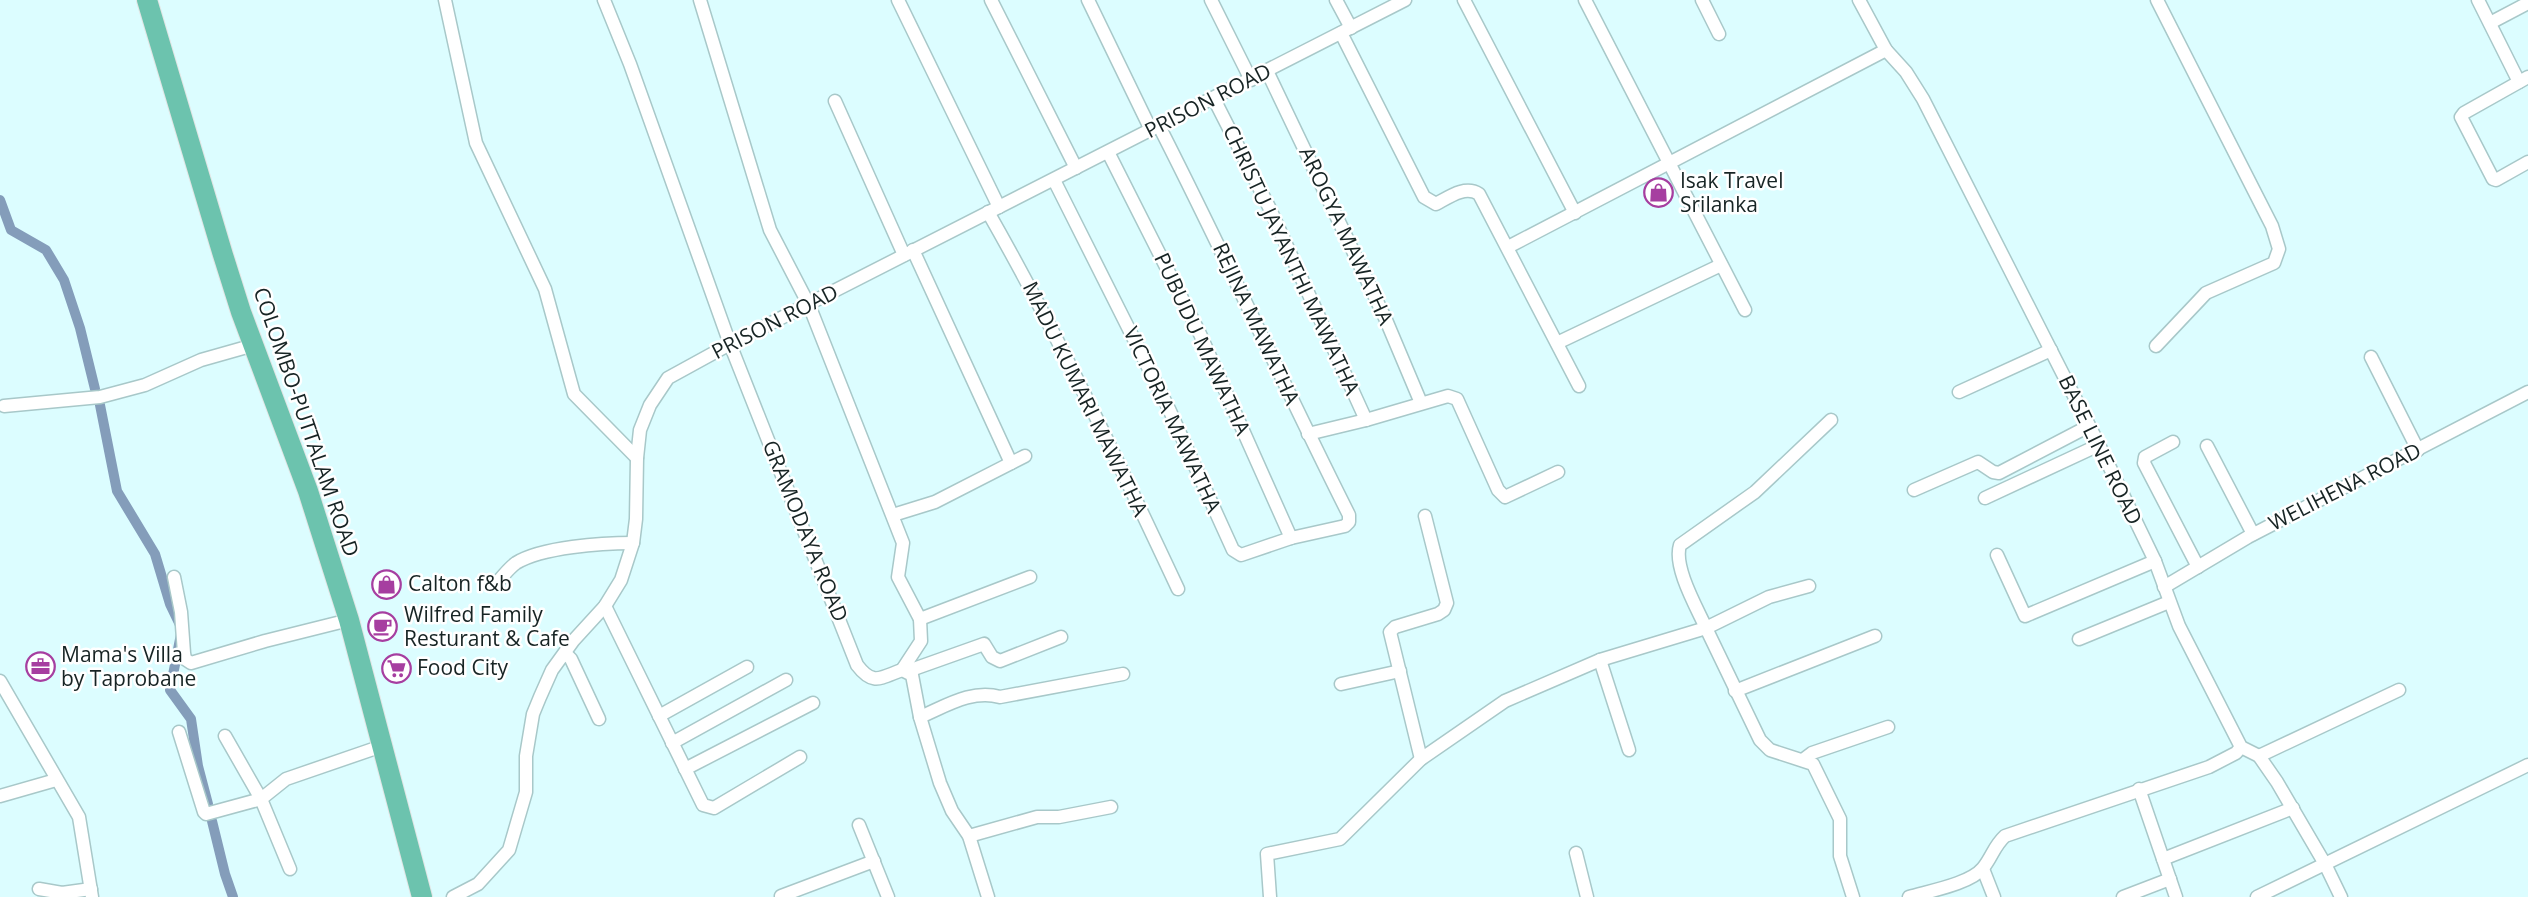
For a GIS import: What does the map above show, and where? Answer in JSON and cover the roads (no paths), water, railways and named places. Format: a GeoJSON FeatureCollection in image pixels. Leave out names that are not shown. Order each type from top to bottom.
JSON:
{"type":"FeatureCollection","features":[{"type":"Feature","properties":{"kind":"highway","name":"COLOMBO-PUTTALAM ROAD"},"geometry":{"type":"LineString","coordinates":[[147,0],[223,255],[308,491],[349,620],[422,897]]}},
{"type":"Feature","properties":{"kind":"highway","name":"COLOMBO-PUTTALAM ROAD"},"geometry":{"type":"LineString","coordinates":[[158,0],[259,332],[333,544],[433,897]]}},
{"type":"Feature","properties":{"kind":"street"},"geometry":{"type":"LineString","coordinates":[[444,0],[476,143],[545,289],[574,394],[637,458]]}},
{"type":"Feature","properties":{"kind":"street"},"geometry":{"type":"LineString","coordinates":[[604,0],[630,64],[730,344]]}},
{"type":"Feature","properties":{"kind":"street"},"geometry":{"type":"LineString","coordinates":[[700,0],[770,230],[809,305],[903,543],[898,578],[920,619],[921,641],[905,671],[912,675],[920,717],[940,783],[952,811],[969,836],[988,897]]}},
{"type":"Feature","properties":{"kind":"street","name":"MADU KUMARI MAWATHA"},"geometry":{"type":"LineString","coordinates":[[898,0],[993,209],[1079,380],[1178,589]]}},
{"type":"Feature","properties":{"kind":"street"},"geometry":{"type":"LineString","coordinates":[[991,0],[1076,168]]}},
{"type":"Feature","properties":{"kind":"street","name":"REJINA MAWATHA"},"geometry":{"type":"LineString","coordinates":[[1088,0],[1155,128],[1202,209],[1308,434],[1349,515],[1349,522]]}},
{"type":"Feature","properties":{"kind":"street"},"geometry":{"type":"LineString","coordinates":[[1211,0],[1251,80]]}},
{"type":"Feature","properties":{"kind":"street"},"geometry":{"type":"LineString","coordinates":[[1336,0],[1346,31],[1424,197],[1436,204],[1463,191],[1473,190],[1479,194],[1579,386]]}},
{"type":"Feature","properties":{"kind":"street","name":"PRISON ROAD"},"geometry":{"type":"LineString","coordinates":[[453,897],[478,884],[509,850],[526,792],[526,756],[533,714],[552,670],[605,606],[621,579],[633,543],[640,430],[650,405],[668,378],[993,209],[1214,99],[1405,0]]}},
{"type":"Feature","properties":{"kind":"street"},"geometry":{"type":"LineString","coordinates":[[1464,0],[1575,213]]}},
{"type":"Feature","properties":{"kind":"street"},"geometry":{"type":"LineString","coordinates":[[1585,0],[1744,310]]}},
{"type":"Feature","properties":{"kind":"street"},"geometry":{"type":"LineString","coordinates":[[1702,0],[1719,33]]}},
{"type":"Feature","properties":{"kind":"street","name":"BASE LINE ROAD"},"geometry":{"type":"LineString","coordinates":[[1859,0],[1886,50],[1906,72],[1923,99],[2099,445],[2155,561],[2179,626],[2241,747]]}},
{"type":"Feature","properties":{"kind":"street"},"geometry":{"type":"LineString","coordinates":[[2156,346],[2206,293],[2274,263],[2279,249],[2272,226],[2157,0]]}},
{"type":"Feature","properties":{"kind":"street"},"geometry":{"type":"LineString","coordinates":[[2478,0],[2523,80],[2464,113],[2461,117],[2493,179],[2496,180],[2528,162]]}},
{"type":"Feature","properties":{"kind":"street"},"geometry":{"type":"LineString","coordinates":[[2490,23],[2528,3]]}},
{"type":"Feature","properties":{"kind":"street"},"geometry":{"type":"LineString","coordinates":[[1508,247],[1886,50]]}},
{"type":"Feature","properties":{"kind":"street","name":"AROGYA MAWATHA"},"geometry":{"type":"LineString","coordinates":[[1267,71],[1386,320],[1421,403]]}},
{"type":"Feature","properties":{"kind":"street","name":"CHRISTU JAYANTHI MAWATHA"},"geometry":{"type":"LineString","coordinates":[[1214,99],[1270,209],[1366,420]]}},
{"type":"Feature","properties":{"kind":"street"},"geometry":{"type":"LineString","coordinates":[[836,101],[1011,463]]}},
{"type":"Feature","properties":{"kind":"street","name":"PUBUDU MAWATHA"},"geometry":{"type":"LineString","coordinates":[[1108,152],[1200,334],[1291,538]]}},
{"type":"Feature","properties":{"kind":"street","name":"VICTORIA MAWATHA"},"geometry":{"type":"LineString","coordinates":[[1054,180],[1169,410],[1233,550],[1241,555],[1291,538],[1345,526],[1349,522]]}},
{"type":"Feature","properties":{"kind":"street"},"geometry":{"type":"LineString","coordinates":[[1557,343],[1721,265]]}},
{"type":"Feature","properties":{"kind":"street","name":"GRAMODAYA ROAD"},"geometry":{"type":"LineString","coordinates":[[730,344],[857,665],[866,677],[877,680],[984,644],[992,657],[1000,661],[1061,637]]}},
{"type":"Feature","properties":{"kind":"street"},"geometry":{"type":"LineString","coordinates":[[4,406],[100,397],[145,385],[201,360],[254,345]]}},
{"type":"Feature","properties":{"kind":"street"},"geometry":{"type":"LineString","coordinates":[[1959,392],[2050,350]]}},
{"type":"Feature","properties":{"kind":"street"},"geometry":{"type":"LineString","coordinates":[[2371,357],[2418,450]]}},
{"type":"Feature","properties":{"kind":"street","name":"WELIHENA ROAD"},"geometry":{"type":"LineString","coordinates":[[2164,587],[2253,534],[2528,392]]}},
{"type":"Feature","properties":{"kind":"street"},"geometry":{"type":"LineString","coordinates":[[1308,434],[1448,396],[1456,399],[1498,490],[1505,497],[1558,472]]}},
{"type":"Feature","properties":{"kind":"street"},"geometry":{"type":"LineString","coordinates":[[1831,420],[1755,492],[1680,545],[1677,554],[1687,586],[1760,740],[1770,750],[1804,759],[1813,764],[1840,819],[1840,856],[1853,897]]}},
{"type":"Feature","properties":{"kind":"street"},"geometry":{"type":"LineString","coordinates":[[1914,490],[1978,462],[1993,472],[1999,473],[2089,426]]}},
{"type":"Feature","properties":{"kind":"street"},"geometry":{"type":"LineString","coordinates":[[2173,442],[2145,457],[2144,463],[2198,567]]}},
{"type":"Feature","properties":{"kind":"street"},"geometry":{"type":"LineString","coordinates":[[1985,498],[2099,445]]}},
{"type":"Feature","properties":{"kind":"street"},"geometry":{"type":"LineString","coordinates":[[2206,446],[2253,534]]}},
{"type":"Feature","properties":{"kind":"street"},"geometry":{"type":"LineString","coordinates":[[893,515],[935,502],[1025,456]]}},
{"type":"Feature","properties":{"kind":"street"},"geometry":{"type":"LineString","coordinates":[[1421,759],[1390,632],[1395,627],[1438,614],[1444,610],[1447,603],[1425,516]]}},
{"type":"Feature","properties":{"kind":"street"},"geometry":{"type":"LineString","coordinates":[[496,584],[516,564],[535,555],[600,543],[633,543]]}},
{"type":"Feature","properties":{"kind":"street"},"geometry":{"type":"LineString","coordinates":[[1997,555],[2025,616],[2155,561]]}},
{"type":"Feature","properties":{"kind":"street"},"geometry":{"type":"LineString","coordinates":[[920,619],[1030,577]]}},
{"type":"Feature","properties":{"kind":"street"},"geometry":{"type":"LineString","coordinates":[[174,578],[181,612],[185,659],[191,663],[349,620]]}},
{"type":"Feature","properties":{"kind":"street"},"geometry":{"type":"LineString","coordinates":[[1270,897],[1267,854],[1340,838],[1421,759],[1505,702],[1600,660],[1706,628],[1769,597],[1809,586]]}},
{"type":"Feature","properties":{"kind":"street"},"geometry":{"type":"LineString","coordinates":[[2079,639],[2169,602]]}},
{"type":"Feature","properties":{"kind":"street"},"geometry":{"type":"LineString","coordinates":[[605,606],[703,805],[714,808],[800,757]]}},
{"type":"Feature","properties":{"kind":"street"},"geometry":{"type":"LineString","coordinates":[[1735,691],[1875,636]]}},
{"type":"Feature","properties":{"kind":"street"},"geometry":{"type":"LineString","coordinates":[[565,653],[571,659],[598,719]]}},
{"type":"Feature","properties":{"kind":"street"},"geometry":{"type":"LineString","coordinates":[[1600,660],[1629,750]]}},
{"type":"Feature","properties":{"kind":"street"},"geometry":{"type":"LineString","coordinates":[[659,716],[747,667]]}},
{"type":"Feature","properties":{"kind":"street"},"geometry":{"type":"LineString","coordinates":[[1341,684],[1400,671]]}},
{"type":"Feature","properties":{"kind":"street"},"geometry":{"type":"LineString","coordinates":[[920,717],[972,695],[988,694],[1000,697],[1123,674]]}},
{"type":"Feature","properties":{"kind":"street"},"geometry":{"type":"LineString","coordinates":[[672,743],[786,680]]}},
{"type":"Feature","properties":{"kind":"street"},"geometry":{"type":"LineString","coordinates":[[0,681],[78,817],[91,893],[62,893],[39,889]]}},
{"type":"Feature","properties":{"kind":"street"},"geometry":{"type":"LineString","coordinates":[[2259,756],[2399,690]]}},
{"type":"Feature","properties":{"kind":"street"},"geometry":{"type":"LineString","coordinates":[[685,770],[813,703]]}},
{"type":"Feature","properties":{"kind":"street"},"geometry":{"type":"LineString","coordinates":[[1804,759],[1812,753],[1888,727]]}},
{"type":"Feature","properties":{"kind":"street"},"geometry":{"type":"LineString","coordinates":[[179,732],[204,812],[261,799],[286,779],[382,746]]}},
{"type":"Feature","properties":{"kind":"street"},"geometry":{"type":"LineString","coordinates":[[225,736],[261,799],[290,869]]}},
{"type":"Feature","properties":{"kind":"street"},"geometry":{"type":"LineString","coordinates":[[1909,897],[1966,880],[1983,869],[1996,844],[2005,836],[2210,767],[2236,753],[2241,747],[2259,756],[2293,808],[2341,897]]}},
{"type":"Feature","properties":{"kind":"street"},"geometry":{"type":"LineString","coordinates":[[2257,897],[2528,765]]}},
{"type":"Feature","properties":{"kind":"street"},"geometry":{"type":"LineString","coordinates":[[0,796],[56,780]]}},
{"type":"Feature","properties":{"kind":"street"},"geometry":{"type":"LineString","coordinates":[[2139,789],[2176,897]]}},
{"type":"Feature","properties":{"kind":"street"},"geometry":{"type":"LineString","coordinates":[[969,836],[1037,817],[1059,817],[1111,807]]}},
{"type":"Feature","properties":{"kind":"street"},"geometry":{"type":"LineString","coordinates":[[2163,859],[2293,808]]}},
{"type":"Feature","properties":{"kind":"street"},"geometry":{"type":"LineString","coordinates":[[859,825],[888,897]]}},
{"type":"Feature","properties":{"kind":"street"},"geometry":{"type":"LineString","coordinates":[[1576,853],[1587,897]]}},
{"type":"Feature","properties":{"kind":"street"},"geometry":{"type":"LineString","coordinates":[[781,896],[874,861]]}},
{"type":"Feature","properties":{"kind":"street"},"geometry":{"type":"LineString","coordinates":[[1983,869],[1994,897]]}},
{"type":"Feature","properties":{"kind":"street"},"geometry":{"type":"LineString","coordinates":[[2123,897],[2170,879]]}},
{"type":"Feature","properties":{"kind":"waterway"},"geometry":{"type":"LineString","coordinates":[[0,200],[11,230],[46,250],[64,280],[80,328],[95,389]]}},
{"type":"Feature","properties":{"kind":"waterway"},"geometry":{"type":"LineString","coordinates":[[100,405],[117,491],[155,554],[170,604],[182,629],[170,690],[191,719],[198,766],[208,804]]}},
{"type":"Feature","properties":{"kind":"waterway"},"geometry":{"type":"LineString","coordinates":[[212,821],[233,897]]}},
{"type":"Feature","properties":{"kind":"place","name":"Isak Travel Srilanka"},"geometry":{"type":"Point","coordinates":[1659,193]}},
{"type":"Feature","properties":{"kind":"place","name":"Calton f&b"},"geometry":{"type":"Point","coordinates":[387,584]}},
{"type":"Feature","properties":{"kind":"place","name":"Wilfred Family Resturant & Cafe"},"geometry":{"type":"Point","coordinates":[383,627]}},
{"type":"Feature","properties":{"kind":"place","name":"Mama's Villa by Taprobane"},"geometry":{"type":"Point","coordinates":[40,667]}},
{"type":"Feature","properties":{"kind":"place","name":"Food City"},"geometry":{"type":"Point","coordinates":[396,668]}}]}
